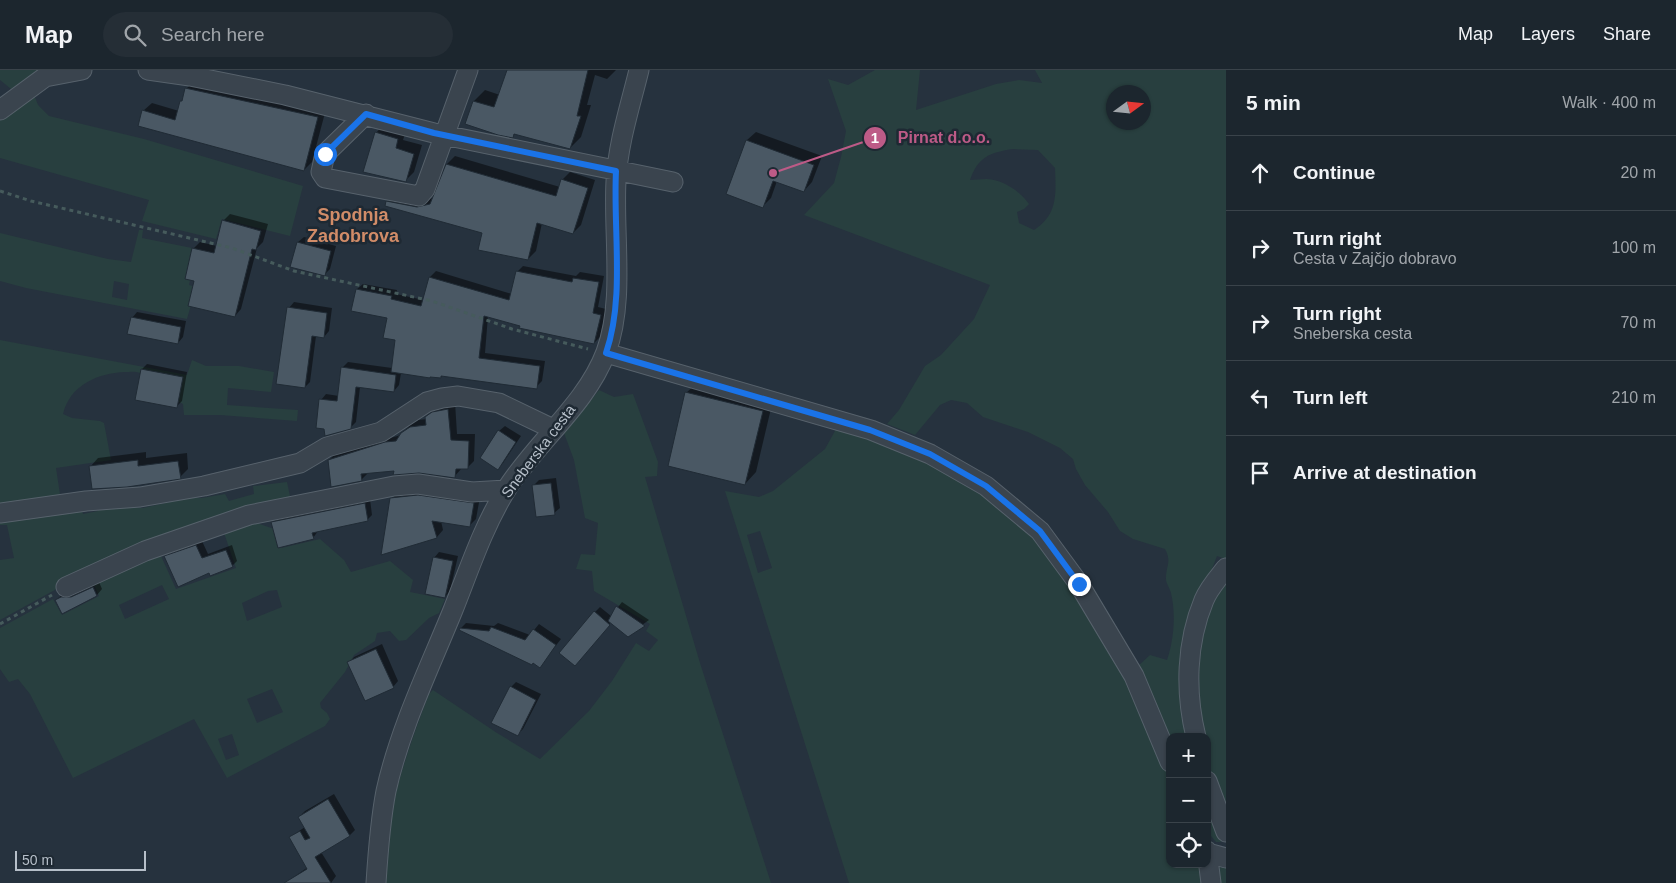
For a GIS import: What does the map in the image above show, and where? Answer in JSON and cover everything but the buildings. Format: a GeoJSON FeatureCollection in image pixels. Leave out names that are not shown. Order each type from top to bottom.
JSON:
{"type":"FeatureCollection","features":[{"type":"Feature","properties":{"kind":"street"},"geometry":{"type":"LineString","coordinates":[[0,110],[49,73],[82,70]]}},
{"type":"Feature","properties":{"kind":"street"},"geometry":{"type":"LineString","coordinates":[[148,70],[190,76],[285,95],[443,135],[673,182]]}},
{"type":"Feature","properties":{"kind":"street"},"geometry":{"type":"LineString","coordinates":[[366,114],[325,154],[322,172],[325,178],[419,196],[425,189],[468,70]]}},
{"type":"Feature","properties":{"kind":"street","name":"Sneberska cesta"},"geometry":{"type":"LineString","coordinates":[[376,883],[382,819],[387,790],[399,748],[412,711],[482,539],[506,490],[587,387],[606,353],[610,341],[616,307],[616,171],[625,123],[639,70]]}},
{"type":"Feature","properties":{"kind":"street"},"geometry":{"type":"LineString","coordinates":[[606,353],[870,430],[930,454],[986,486],[1040,531],[1079,584],[1134,676],[1166,752]]}},
{"type":"Feature","properties":{"kind":"street"},"geometry":{"type":"LineString","coordinates":[[0,513],[86,501],[140,497],[204,486],[300,463],[327,447],[381,432],[421,406],[442,398],[458,396],[499,403],[553,429]]}},
{"type":"Feature","properties":{"kind":"street"},"geometry":{"type":"LineString","coordinates":[[66,587],[145,551],[249,515],[394,486],[418,484],[472,492],[506,490]]}},
{"type":"Feature","properties":{"kind":"street"},"geometry":{"type":"LineString","coordinates":[[1195,733],[1188,671],[1192,637],[1204,599],[1226,568]]}},
{"type":"Feature","properties":{"kind":"street"},"geometry":{"type":"LineString","coordinates":[[1211,792],[1226,832]]}},
{"type":"Feature","properties":{"kind":"street"},"geometry":{"type":"LineString","coordinates":[[1211,853],[1226,858]]}},
{"type":"Feature","properties":{"kind":"street"},"geometry":{"type":"LineString","coordinates":[[1210,868],[1211,883]]}},
{"type":"Feature","properties":{"kind":"path"},"geometry":{"type":"LineString","coordinates":[[0,191],[31,201],[232,248],[294,272],[432,302],[512,329],[606,353]]}},
{"type":"Feature","properties":{"kind":"path"},"geometry":{"type":"LineString","coordinates":[[0,624],[66,587]]}},
{"type":"Feature","properties":{"kind":"green space"},"geometry":{"type":"Polygon","coordinates":[[[0,70],[47,70],[16,93],[0,80],[0,70]]]}},
{"type":"Feature","properties":{"kind":"green space"},"geometry":{"type":"Polygon","coordinates":[[[875,70],[920,70],[916,110],[996,84],[1019,80],[1042,83],[1035,70],[1226,70],[1226,559],[1217,556],[1205,587],[1191,733],[1166,733],[1166,736],[1137,667],[1150,655],[1167,660],[1173,636],[1173,610],[1171,593],[1166,581],[1168,561],[1165,549],[1133,539],[1120,531],[1108,512],[1085,485],[1073,459],[1060,448],[1028,432],[983,417],[967,403],[951,400],[940,405],[915,435],[887,424],[899,410],[925,366],[941,355],[974,319],[990,285],[804,215],[834,183],[846,131],[828,79],[848,85],[875,70]],[[1012,149],[985,157],[973,172],[970,180],[993,180],[1005,184],[1016,191],[1029,204],[1017,212],[1019,223],[1034,230],[1048,218],[1054,203],[1056,187],[1055,168],[1038,150],[1012,149]]]}},
{"type":"Feature","properties":{"kind":"green space"},"geometry":{"type":"Polygon","coordinates":[[[34,95],[38,105],[49,116],[144,139],[303,186],[290,236],[222,219],[216,239],[142,221],[149,200],[0,158],[0,119],[34,95]]]}},
{"type":"Feature","properties":{"kind":"green space"},"geometry":{"type":"Polygon","coordinates":[[[139,230],[143,230],[142,238],[197,249],[189,285],[196,287],[187,319],[26,288],[0,281],[0,233],[108,259],[131,262],[139,230]],[[114,281],[112,297],[127,300],[129,284],[114,281]]]}},
{"type":"Feature","properties":{"kind":"green space"},"geometry":{"type":"Polygon","coordinates":[[[0,340],[187,375],[192,360],[206,366],[239,366],[274,372],[271,392],[228,388],[227,405],[298,410],[297,421],[220,415],[184,415],[183,404],[170,397],[144,375],[132,372],[105,375],[95,378],[79,388],[72,395],[63,414],[72,418],[104,423],[111,460],[56,468],[61,501],[0,509],[0,340]]]}},
{"type":"Feature","properties":{"kind":"green space"},"geometry":{"type":"Polygon","coordinates":[[[599,390],[614,397],[633,394],[658,462],[657,476],[645,477],[700,663],[771,883],[386,883],[394,800],[420,717],[429,694],[433,690],[540,759],[589,711],[612,681],[636,643],[649,651],[658,640],[646,631],[650,624],[594,591],[592,571],[576,569],[581,554],[595,555],[598,523],[585,518],[574,460],[564,433],[599,390]]]}},
{"type":"Feature","properties":{"kind":"green space"},"geometry":{"type":"Polygon","coordinates":[[[841,420],[902,440],[1047,536],[1143,709],[1166,765],[1166,868],[1203,868],[1206,883],[849,883],[725,491],[759,497],[773,491],[825,449],[841,420]],[[760,531],[747,535],[758,573],[772,568],[760,531]]]}},
{"type":"Feature","properties":{"kind":"green space"},"geometry":{"type":"Polygon","coordinates":[[[287,482],[291,501],[84,574],[0,620],[0,560],[14,558],[7,525],[0,525],[0,517],[81,507],[83,514],[98,511],[96,505],[143,508],[188,498],[202,498],[225,494],[229,501],[254,494],[253,486],[287,482]]]}},
{"type":"Feature","properties":{"kind":"green space"},"geometry":{"type":"Polygon","coordinates":[[[248,520],[274,529],[281,548],[320,539],[344,560],[351,572],[390,561],[413,580],[410,592],[445,599],[439,613],[429,618],[406,640],[399,641],[390,631],[377,633],[375,641],[354,655],[345,672],[320,703],[321,708],[330,719],[325,726],[227,778],[194,719],[73,778],[30,694],[18,679],[9,682],[0,669],[0,628],[53,599],[62,615],[99,596],[92,580],[153,552],[161,556],[176,589],[236,568],[223,530],[248,520]],[[162,585],[119,605],[125,619],[169,599],[162,585]],[[277,590],[268,591],[242,603],[247,621],[282,607],[277,590]],[[272,689],[247,699],[257,723],[283,712],[272,689]],[[232,734],[218,739],[226,760],[239,755],[232,734]]]}},
{"type":"Feature","properties":{"kind":"green space"},"geometry":{"type":"Polygon","coordinates":[[[1226,574],[1226,823],[1211,777],[1211,733],[1200,733],[1196,637],[1226,574]]]}},
{"type":"Feature","properties":{"kind":"green space"},"geometry":{"type":"Polygon","coordinates":[[[1211,808],[1220,833],[1221,842],[1216,842],[1211,836],[1211,808]]]}},
{"type":"Feature","properties":{"kind":"green space"},"geometry":{"type":"Polygon","coordinates":[[[1226,865],[1226,883],[1215,883],[1217,869],[1226,865]]]}},
{"type":"Feature","properties":{"kind":"place","name":"Pirnat d.o.o."},"geometry":{"type":"Point","coordinates":[773,173]}},
{"type":"Feature","properties":{"kind":"district","name":"Spodnja Zadobrova"},"geometry":{"type":"Point","coordinates":[353,225]}},
{"type":"Feature","properties":{"kind":"route"},"geometry":{"type":"LineString","coordinates":[[325,154],[366,114],[434,133],[616,171],[616,307],[606,353],[870,430],[930,454],[986,486],[1040,531],[1079,584]]}}]}
